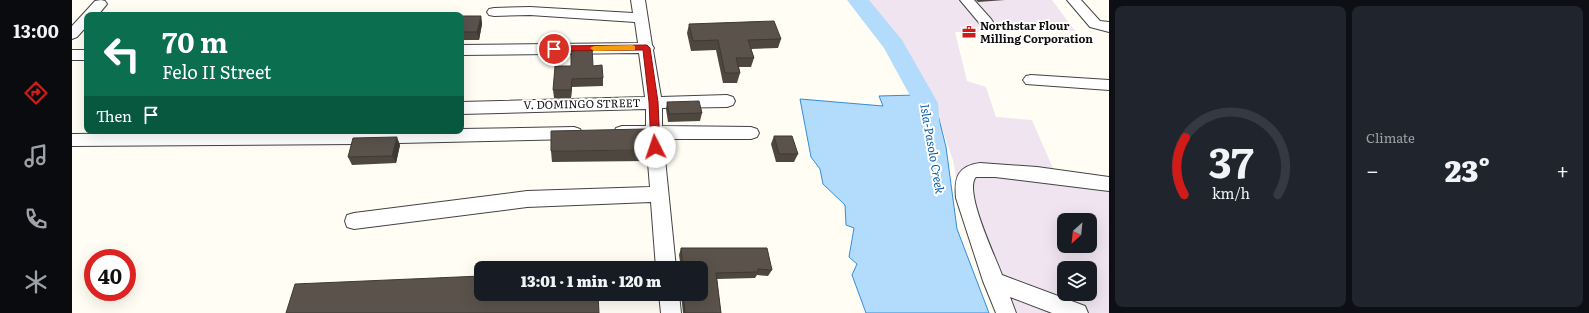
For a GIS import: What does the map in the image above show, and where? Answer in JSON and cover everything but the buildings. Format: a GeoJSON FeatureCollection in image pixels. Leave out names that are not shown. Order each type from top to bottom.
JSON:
{"type":"FeatureCollection","features":[{"type":"Feature","properties":{"kind":"street"},"geometry":{"type":"LineString","coordinates":[[638,0],[647,48],[654,102],[654,132],[665,261]]}},
{"type":"Feature","properties":{"kind":"street"},"geometry":{"type":"LineString","coordinates":[[966,0],[986,22]]}},
{"type":"Feature","properties":{"kind":"street"},"geometry":{"type":"LineString","coordinates":[[1074,0],[1094,24],[1109,27]]}},
{"type":"Feature","properties":{"kind":"street"},"geometry":{"type":"LineString","coordinates":[[93,12],[100,4]]}},
{"type":"Feature","properties":{"kind":"street"},"geometry":{"type":"LineString","coordinates":[[494,12],[530,11],[642,18]]}},
{"type":"Feature","properties":{"kind":"street"},"geometry":{"type":"LineString","coordinates":[[72,34],[84,21]]}},
{"type":"Feature","properties":{"kind":"street"},"geometry":{"type":"LineString","coordinates":[[464,50],[647,48]]}},
{"type":"Feature","properties":{"kind":"street"},"geometry":{"type":"LineString","coordinates":[[72,55],[84,55]]}},
{"type":"Feature","properties":{"kind":"street"},"geometry":{"type":"LineString","coordinates":[[1031,80],[1109,85]]}},
{"type":"Feature","properties":{"kind":"street","name":"V. DOMINGO STREET"},"geometry":{"type":"LineString","coordinates":[[464,108],[727,101]]}},
{"type":"Feature","properties":{"kind":"street"},"geometry":{"type":"LineString","coordinates":[[72,140],[355,138],[586,133]]}},
{"type":"Feature","properties":{"kind":"street"},"geometry":{"type":"LineString","coordinates":[[610,133],[751,133]]}},
{"type":"Feature","properties":{"kind":"street"},"geometry":{"type":"LineString","coordinates":[[1006,313],[965,202],[964,192],[967,176],[973,171],[992,170],[1109,184]]}},
{"type":"Feature","properties":{"kind":"street"},"geometry":{"type":"LineString","coordinates":[[354,221],[527,199],[659,194]]}},
{"type":"Feature","properties":{"kind":"street"},"geometry":{"type":"LineString","coordinates":[[993,281],[1078,313]]}},
{"type":"Feature","properties":{"kind":"street"},"geometry":{"type":"LineString","coordinates":[[670,301],[671,313]]}},
{"type":"Feature","properties":{"kind":"shaded area"},"geometry":{"type":"Polygon","coordinates":[[[857,0],[1052,0],[1075,31],[955,32],[967,81],[986,87],[996,117],[1032,120],[1055,173],[1109,179],[1109,313],[998,313],[958,188],[953,160],[925,80],[889,31],[857,0]]]}},
{"type":"Feature","properties":{"kind":"water"},"geometry":{"type":"Polygon","coordinates":[[[920,93],[929,95],[937,111],[946,147],[957,229],[989,313],[866,313],[852,275],[857,264],[849,257],[854,228],[846,225],[845,205],[823,184],[820,169],[811,157],[800,99],[883,106],[879,96],[917,95],[920,93]]]}},
{"type":"Feature","properties":{"kind":"waterway","name":"Isla-Pasolo Creek"},"geometry":{"type":"LineString","coordinates":[[858,0],[894,45],[926,103],[927,129]]}},
{"type":"Feature","properties":{"kind":"slow traffic"},"geometry":{"type":"LineString","coordinates":[[594,48],[632,48]]}},
{"type":"Feature","properties":{"kind":"place","name":"Northstar Flour Milling Corporation"},"geometry":{"type":"Point","coordinates":[969,32]}},
{"type":"Feature","properties":{"kind":"route"},"geometry":{"type":"LineString","coordinates":[[554,49],[647,48],[654,102],[655,147]]}}]}
